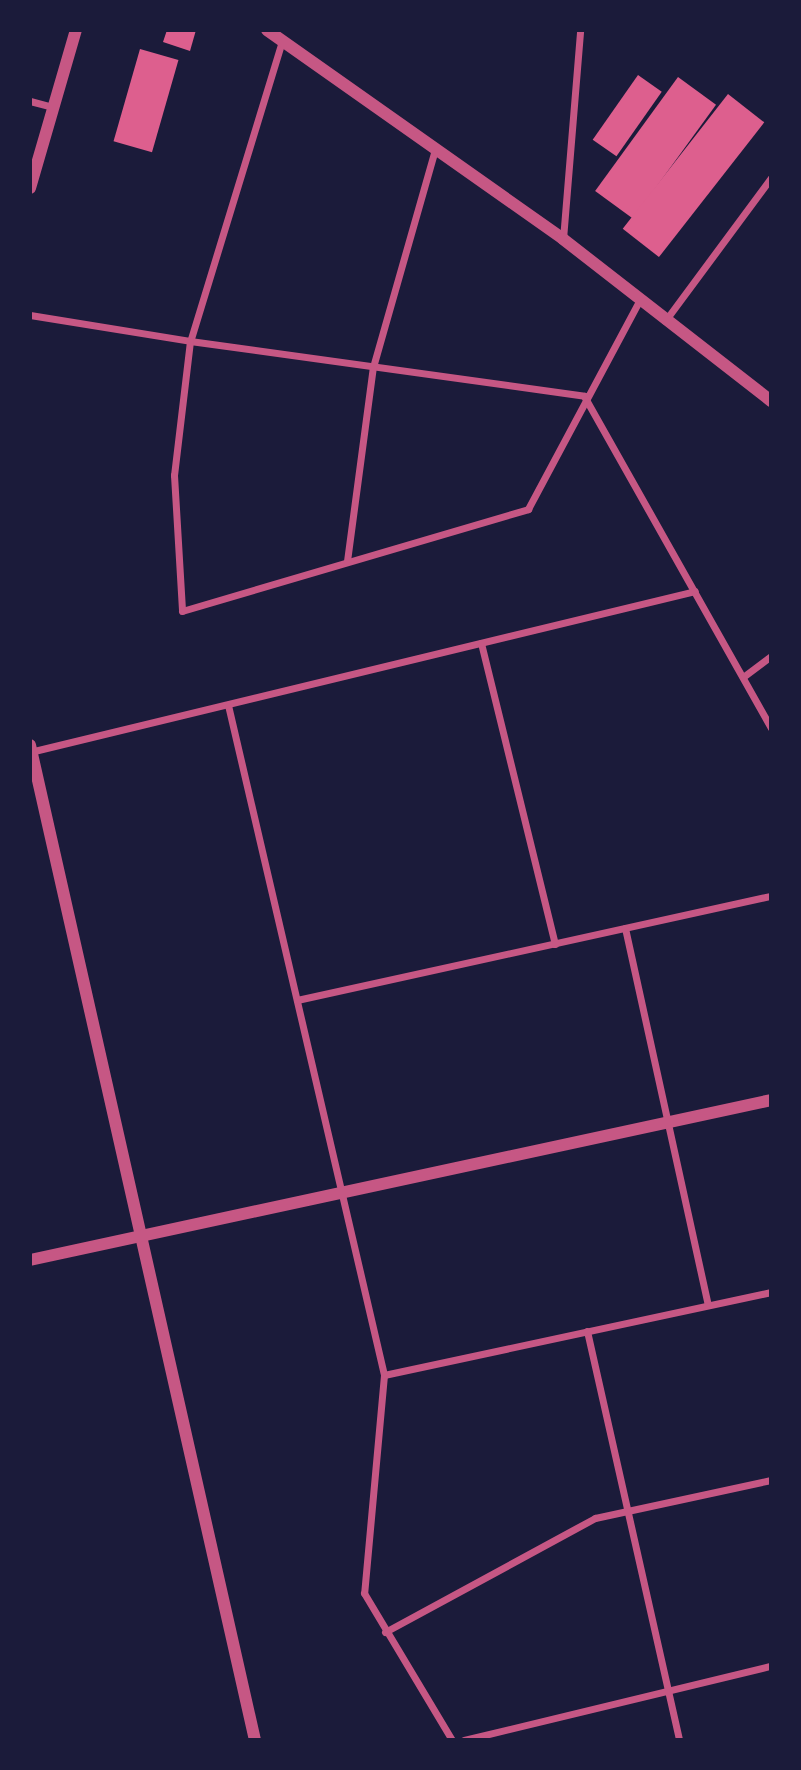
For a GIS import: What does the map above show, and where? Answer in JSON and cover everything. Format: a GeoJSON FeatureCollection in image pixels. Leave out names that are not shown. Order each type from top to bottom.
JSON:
{"type":"FeatureCollection","features":[{"type":"Feature","properties":{"kind":"street"},"geometry":{"type":"LineString","coordinates":[[30,188],[76,30]]}},
{"type":"Feature","properties":{"kind":"street"},"geometry":{"type":"LineString","coordinates":[[267,30],[563,239],[638,303],[771,401]]}},
{"type":"Feature","properties":{"kind":"street"},"geometry":{"type":"LineString","coordinates":[[563,239],[580,30]]}},
{"type":"Feature","properties":{"kind":"street"},"geometry":{"type":"LineString","coordinates":[[282,41],[190,341],[174,475],[182,611],[528,509],[584,396],[638,303]]}},
{"type":"Feature","properties":{"kind":"street"},"geometry":{"type":"LineString","coordinates":[[30,101],[53,107]]}},
{"type":"Feature","properties":{"kind":"street"},"geometry":{"type":"LineString","coordinates":[[347,561],[373,368],[436,148]]}},
{"type":"Feature","properties":{"kind":"street"},"geometry":{"type":"LineString","coordinates":[[664,323],[771,178]]}},
{"type":"Feature","properties":{"kind":"street"},"geometry":{"type":"LineString","coordinates":[[30,315],[373,368],[584,396]]}},
{"type":"Feature","properties":{"kind":"street"},"geometry":{"type":"LineString","coordinates":[[584,396],[771,728]]}},
{"type":"Feature","properties":{"kind":"street"},"geometry":{"type":"LineString","coordinates":[[255,1740],[30,750],[228,705],[695,591]]}},
{"type":"Feature","properties":{"kind":"street"},"geometry":{"type":"LineString","coordinates":[[481,643],[555,944]]}},
{"type":"Feature","properties":{"kind":"street"},"geometry":{"type":"LineString","coordinates":[[743,677],[771,656]]}},
{"type":"Feature","properties":{"kind":"street"},"geometry":{"type":"LineString","coordinates":[[228,705],[384,1375],[365,1593],[385,1632],[452,1740]]}},
{"type":"Feature","properties":{"kind":"street"},"geometry":{"type":"LineString","coordinates":[[297,1000],[771,897]]}},
{"type":"Feature","properties":{"kind":"street"},"geometry":{"type":"LineString","coordinates":[[625,928],[708,1305]]}},
{"type":"Feature","properties":{"kind":"street"},"geometry":{"type":"LineString","coordinates":[[30,1260],[771,1100]]}},
{"type":"Feature","properties":{"kind":"street"},"geometry":{"type":"LineString","coordinates":[[384,1375],[771,1292]]}},
{"type":"Feature","properties":{"kind":"street"},"geometry":{"type":"LineString","coordinates":[[587,1331],[630,1511],[679,1740]]}},
{"type":"Feature","properties":{"kind":"street"},"geometry":{"type":"LineString","coordinates":[[385,1632],[594,1518],[771,1480]]}},
{"type":"Feature","properties":{"kind":"street"},"geometry":{"type":"LineString","coordinates":[[464,1740],[771,1666]]}},
{"type":"Feature","properties":{"kind":"building"},"geometry":{"type":"Polygon","coordinates":[[[167,30],[196,30],[190,51],[163,42],[167,30]]]}},
{"type":"Feature","properties":{"kind":"building"},"geometry":{"type":"Polygon","coordinates":[[[140,49],[178,60],[152,152],[114,141],[140,49]]]}},
{"type":"Feature","properties":{"kind":"building"},"geometry":{"type":"Polygon","coordinates":[[[638,75],[662,92],[616,156],[593,140],[638,75]]]}},
{"type":"Feature","properties":{"kind":"building"},"geometry":{"type":"Polygon","coordinates":[[[678,77],[716,105],[633,219],[595,191],[678,77]]]}},
{"type":"Feature","properties":{"kind":"building"},"geometry":{"type":"Polygon","coordinates":[[[728,94],[764,122],[659,257],[623,229],[728,94]]]}}]}
